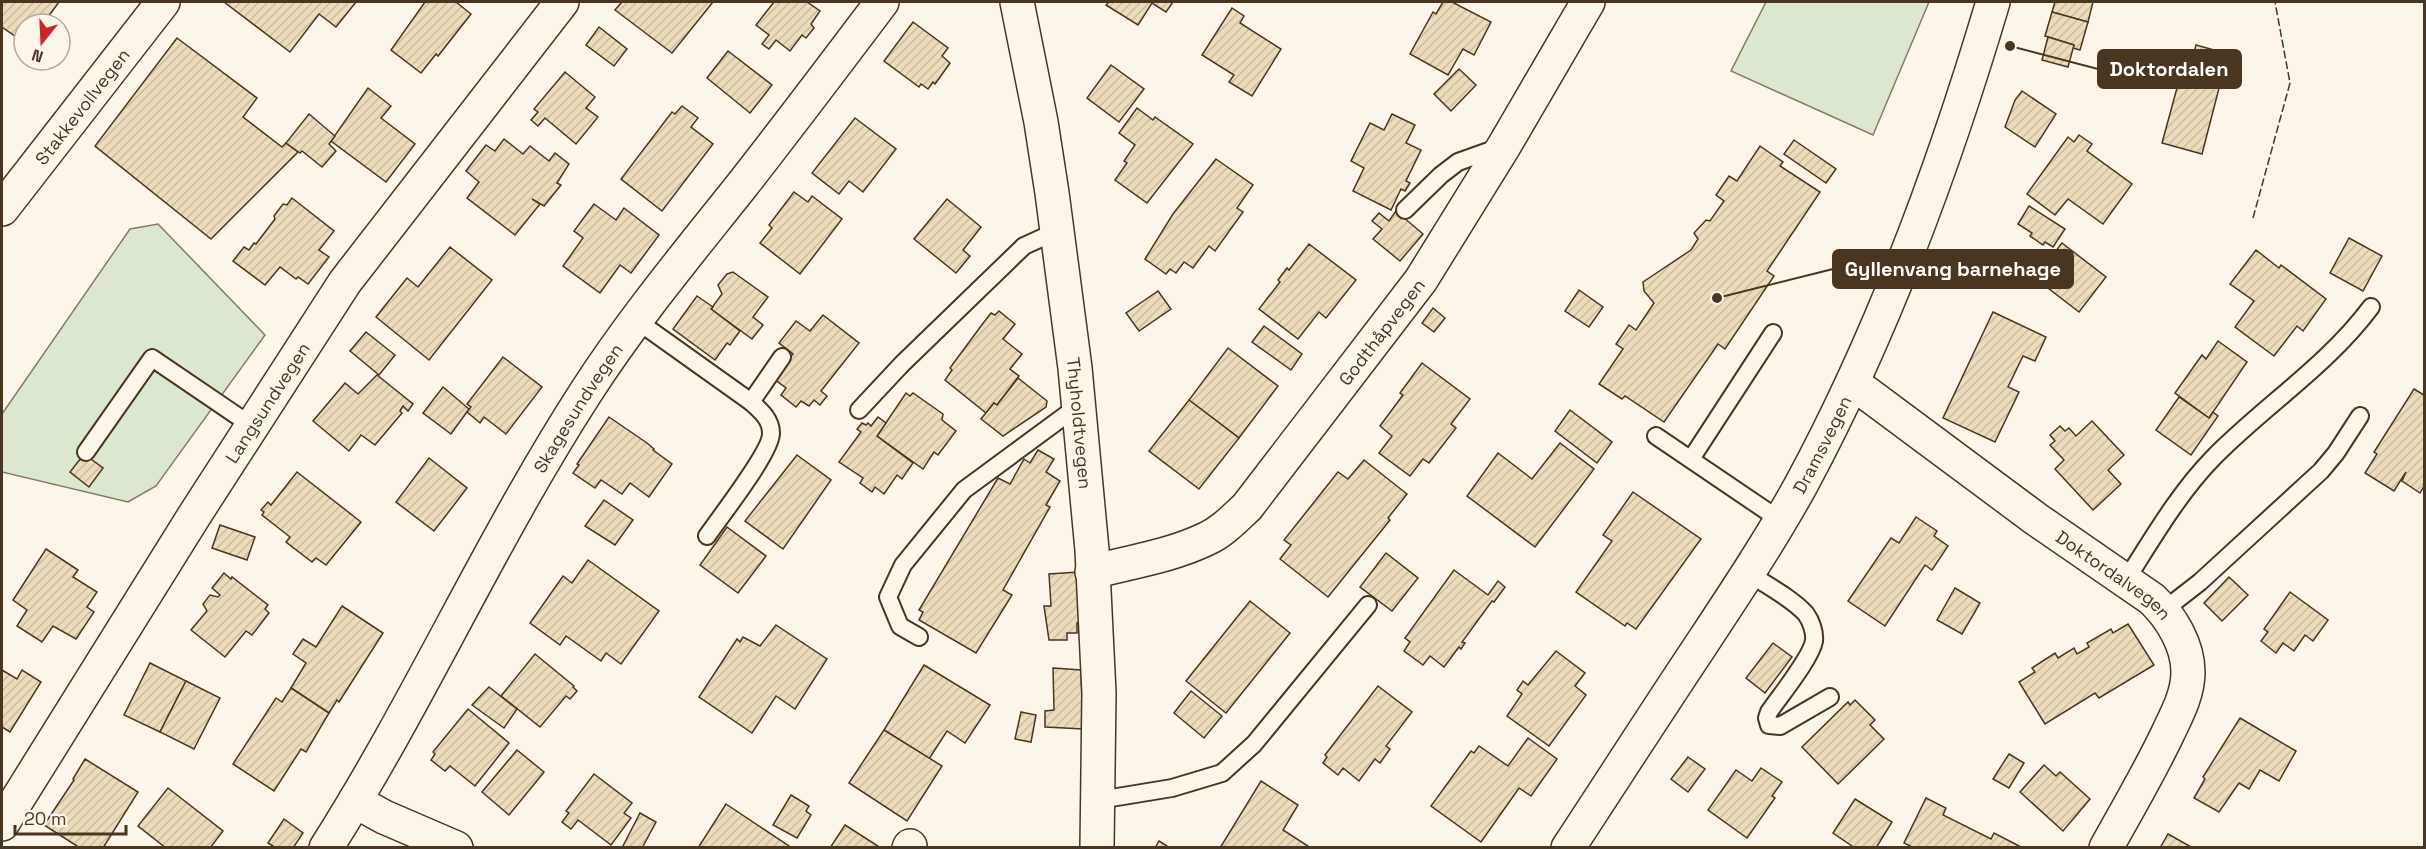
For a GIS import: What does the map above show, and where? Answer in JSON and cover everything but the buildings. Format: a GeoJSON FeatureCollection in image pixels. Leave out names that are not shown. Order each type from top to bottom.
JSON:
{"type":"FeatureCollection","features":[{"type":"Feature","properties":{"kind":"street","name":"Stakkevollvegen"},"geometry":{"type":"LineString","coordinates":[[2,209],[163,2]]}},
{"type":"Feature","properties":{"kind":"street","name":"Langsundvegen"},"geometry":{"type":"LineString","coordinates":[[2,824],[345,282],[562,2]]}},
{"type":"Feature","properties":{"kind":"street","name":"Skagesundvegen"},"geometry":{"type":"LineString","coordinates":[[326,848],[450,633],[541,463],[588,389],[636,320],[882,2]]}},
{"type":"Feature","properties":{"kind":"street","name":"Thyholdtvegen"},"geometry":{"type":"LineString","coordinates":[[1017,2],[1041,122],[1078,406],[1092,572],[1099,693],[1097,848]]}},
{"type":"Feature","properties":{"kind":"street","name":"Godthåpvegen"},"geometry":{"type":"LineString","coordinates":[[1092,572],[1176,550],[1207,539],[1227,526],[1247,507],[1421,280],[1504,146],[1588,2]]}},
{"type":"Feature","properties":{"kind":"street","name":"Dramsvegen"},"geometry":{"type":"LineString","coordinates":[[1568,848],[1748,573],[1800,486],[1853,383],[1909,247],[1964,99],[1993,2]]}},
{"type":"Feature","properties":{"kind":"street","name":"Doktordalvegen"},"geometry":{"type":"LineString","coordinates":[[1853,383],[2026,512],[2126,580],[2164,610],[2184,649],[2188,671],[2186,689],[2149,774],[2106,848]]}},
{"type":"Feature","properties":{"kind":"street"},"geometry":{"type":"LineString","coordinates":[[355,801],[456,848]]}},
{"type":"Feature","properties":{"kind":"lane"},"geometry":{"type":"LineString","coordinates":[[1405,210],[1458,162],[1504,146]]}},
{"type":"Feature","properties":{"kind":"lane"},"geometry":{"type":"LineString","coordinates":[[859,410],[902,364],[1024,246],[1057,231]]}},
{"type":"Feature","properties":{"kind":"lane"},"geometry":{"type":"LineString","coordinates":[[2126,580],[2179,498],[2214,457],[2325,358],[2371,307]]}},
{"type":"Feature","properties":{"kind":"lane"},"geometry":{"type":"LineString","coordinates":[[636,320],[751,402],[762,412],[769,423],[770,443],[707,536]]}},
{"type":"Feature","properties":{"kind":"lane"},"geometry":{"type":"LineString","coordinates":[[1691,459],[1773,333]]}},
{"type":"Feature","properties":{"kind":"lane"},"geometry":{"type":"LineString","coordinates":[[751,402],[782,357]]}},
{"type":"Feature","properties":{"kind":"lane"},"geometry":{"type":"LineString","coordinates":[[86,452],[152,358],[252,426]]}},
{"type":"Feature","properties":{"kind":"lane"},"geometry":{"type":"LineString","coordinates":[[919,637],[900,626],[888,597],[903,565],[964,490],[1078,406]]}},
{"type":"Feature","properties":{"kind":"lane"},"geometry":{"type":"LineString","coordinates":[[2164,610],[2200,582],[2321,471],[2336,453],[2360,416]]}},
{"type":"Feature","properties":{"kind":"lane"},"geometry":{"type":"LineString","coordinates":[[1656,436],[1780,520]]}},
{"type":"Feature","properties":{"kind":"lane"},"geometry":{"type":"LineString","coordinates":[[1748,573],[1806,614],[1813,628],[1814,641],[1809,653],[1769,712],[1767,718],[1769,725],[1780,726],[1830,697]]}},
{"type":"Feature","properties":{"kind":"lane"},"geometry":{"type":"LineString","coordinates":[[1099,800],[1172,788],[1222,773],[1254,744],[1368,605]]}},
{"type":"Feature","properties":{"kind":"green space"},"geometry":{"type":"Polygon","coordinates":[[[1766,2],[1929,2],[1873,135],[1731,71],[1766,2]]]}},
{"type":"Feature","properties":{"kind":"green space"},"geometry":{"type":"Polygon","coordinates":[[[158,224],[265,335],[156,486],[128,502],[2,472],[2,414],[130,229],[158,224]]]}},
{"type":"Feature","properties":{"kind":"fence"},"geometry":{"type":"LineString","coordinates":[[2253,218],[2290,83],[2275,2]]}},
{"type":"Feature","properties":{"kind":"place","name":"Doktordalen"},"geometry":{"type":"Point","coordinates":[2010,46]}},
{"type":"Feature","properties":{"kind":"place","name":"Gyllenvang barnehage"},"geometry":{"type":"Point","coordinates":[1717,298]}}]}
